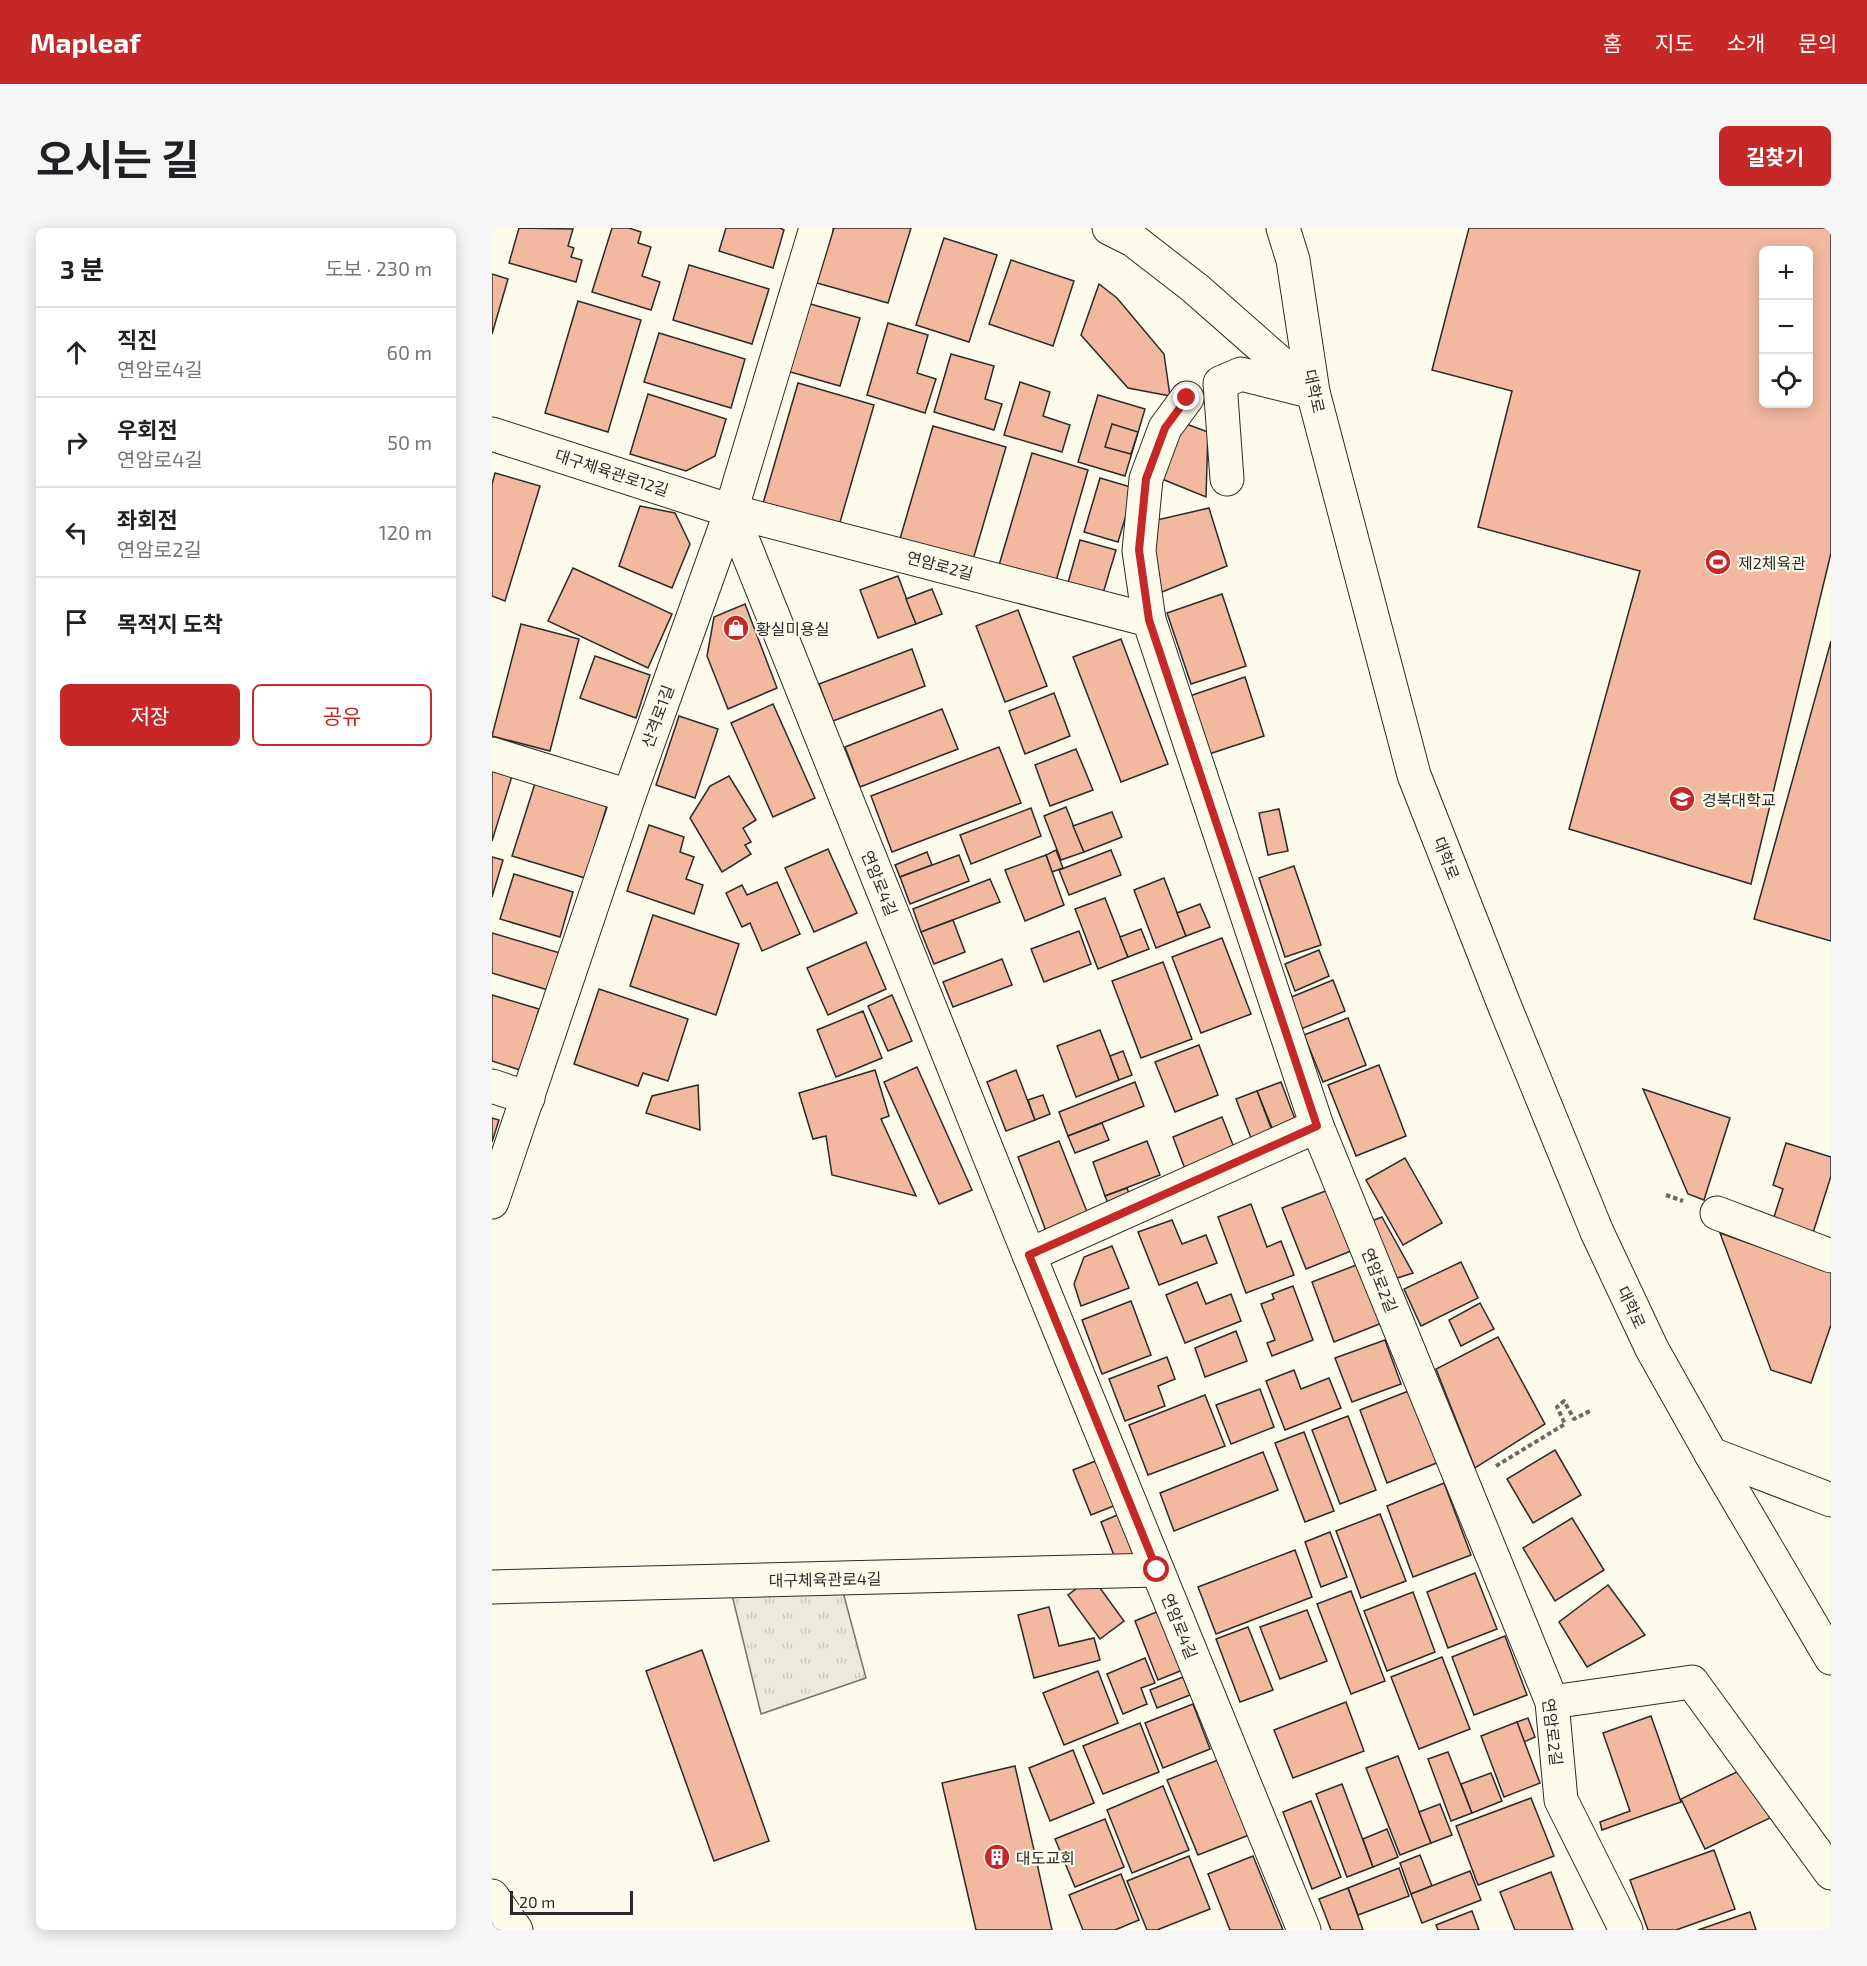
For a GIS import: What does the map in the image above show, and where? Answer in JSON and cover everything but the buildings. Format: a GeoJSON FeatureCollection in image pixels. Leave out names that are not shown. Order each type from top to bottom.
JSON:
{"type":"FeatureCollection","features":[{"type":"Feature","properties":{"kind":"street","name":"산격로1길"},"geometry":{"type":"LineString","coordinates":[[492,1202],[628,795],[731,511],[816,228]]}},
{"type":"Feature","properties":{"kind":"street"},"geometry":{"type":"LineString","coordinates":[[1109,228],[1133,240],[1195,288],[1313,392]]}},
{"type":"Feature","properties":{"kind":"street","name":"대학로"},"geometry":{"type":"LineString","coordinates":[[1283,228],[1293,260],[1313,392],[1414,775],[1597,1232],[1652,1349],[1831,1658]]}},
{"type":"Feature","properties":{"kind":"street"},"geometry":{"type":"LineString","coordinates":[[1227,479],[1220,383],[1241,374],[1313,392]]}},
{"type":"Feature","properties":{"kind":"street","name":"연암로2길"},"geometry":{"type":"LineString","coordinates":[[1187,398],[1165,428],[1146,479],[1139,550],[1149,620],[1317,1126],[1552,1702],[1561,1800],[1626,1930]]}},
{"type":"Feature","properties":{"kind":"street","name":"대구체육관로12길"},"geometry":{"type":"LineString","coordinates":[[492,434],[731,511]]}},
{"type":"Feature","properties":{"kind":"street","name":"연암로2길"},"geometry":{"type":"LineString","coordinates":[[731,511],[1149,620]]}},
{"type":"Feature","properties":{"kind":"street","name":"연암로4길"},"geometry":{"type":"LineString","coordinates":[[731,511],[1029,1255],[1304,1930]]}},
{"type":"Feature","properties":{"kind":"street"},"geometry":{"type":"LineString","coordinates":[[492,754],[628,795]]}},
{"type":"Feature","properties":{"kind":"street"},"geometry":{"type":"LineString","coordinates":[[492,1086],[528,1098]]}},
{"type":"Feature","properties":{"kind":"street"},"geometry":{"type":"LineString","coordinates":[[1029,1255],[1317,1126]]}},
{"type":"Feature","properties":{"kind":"street"},"geometry":{"type":"LineString","coordinates":[[1717,1213],[1831,1256]]}},
{"type":"Feature","properties":{"kind":"street"},"geometry":{"type":"LineString","coordinates":[[1711,1454],[1831,1500]]}},
{"type":"Feature","properties":{"kind":"street","name":"대구체육관로4길"},"geometry":{"type":"LineString","coordinates":[[492,1587],[1157,1570]]}},
{"type":"Feature","properties":{"kind":"street"},"geometry":{"type":"LineString","coordinates":[[1552,1702],[1692,1682],[1831,1873]]}},
{"type":"Feature","properties":{"kind":"street"},"geometry":{"type":"LineString","coordinates":[[492,1896],[516,1930]]}},
{"type":"Feature","properties":{"kind":"path"},"geometry":{"type":"LineString","coordinates":[[1464,1485],[1565,1424],[1557,1407],[1564,1401],[1574,1419],[1590,1411]]}},
{"type":"Feature","properties":{"kind":"green space"},"geometry":{"type":"Polygon","coordinates":[[[843,1592],[866,1678],[761,1714],[732,1595],[843,1592]]]}},
{"type":"Feature","properties":{"kind":"place","name":"제2체육관"},"geometry":{"type":"Point","coordinates":[1718,562]}},
{"type":"Feature","properties":{"kind":"place","name":"황실미용실"},"geometry":{"type":"Point","coordinates":[736,628]}},
{"type":"Feature","properties":{"kind":"place","name":"경북대학교"},"geometry":{"type":"Point","coordinates":[1682,799]}},
{"type":"Feature","properties":{"kind":"place","name":"대도교회"},"geometry":{"type":"Point","coordinates":[997,1857]}},
{"type":"Feature","properties":{"kind":"route"},"geometry":{"type":"LineString","coordinates":[[1157,1570],[1029,1255],[1317,1126],[1149,620],[1139,550],[1146,479],[1165,428],[1187,398]]}}]}
